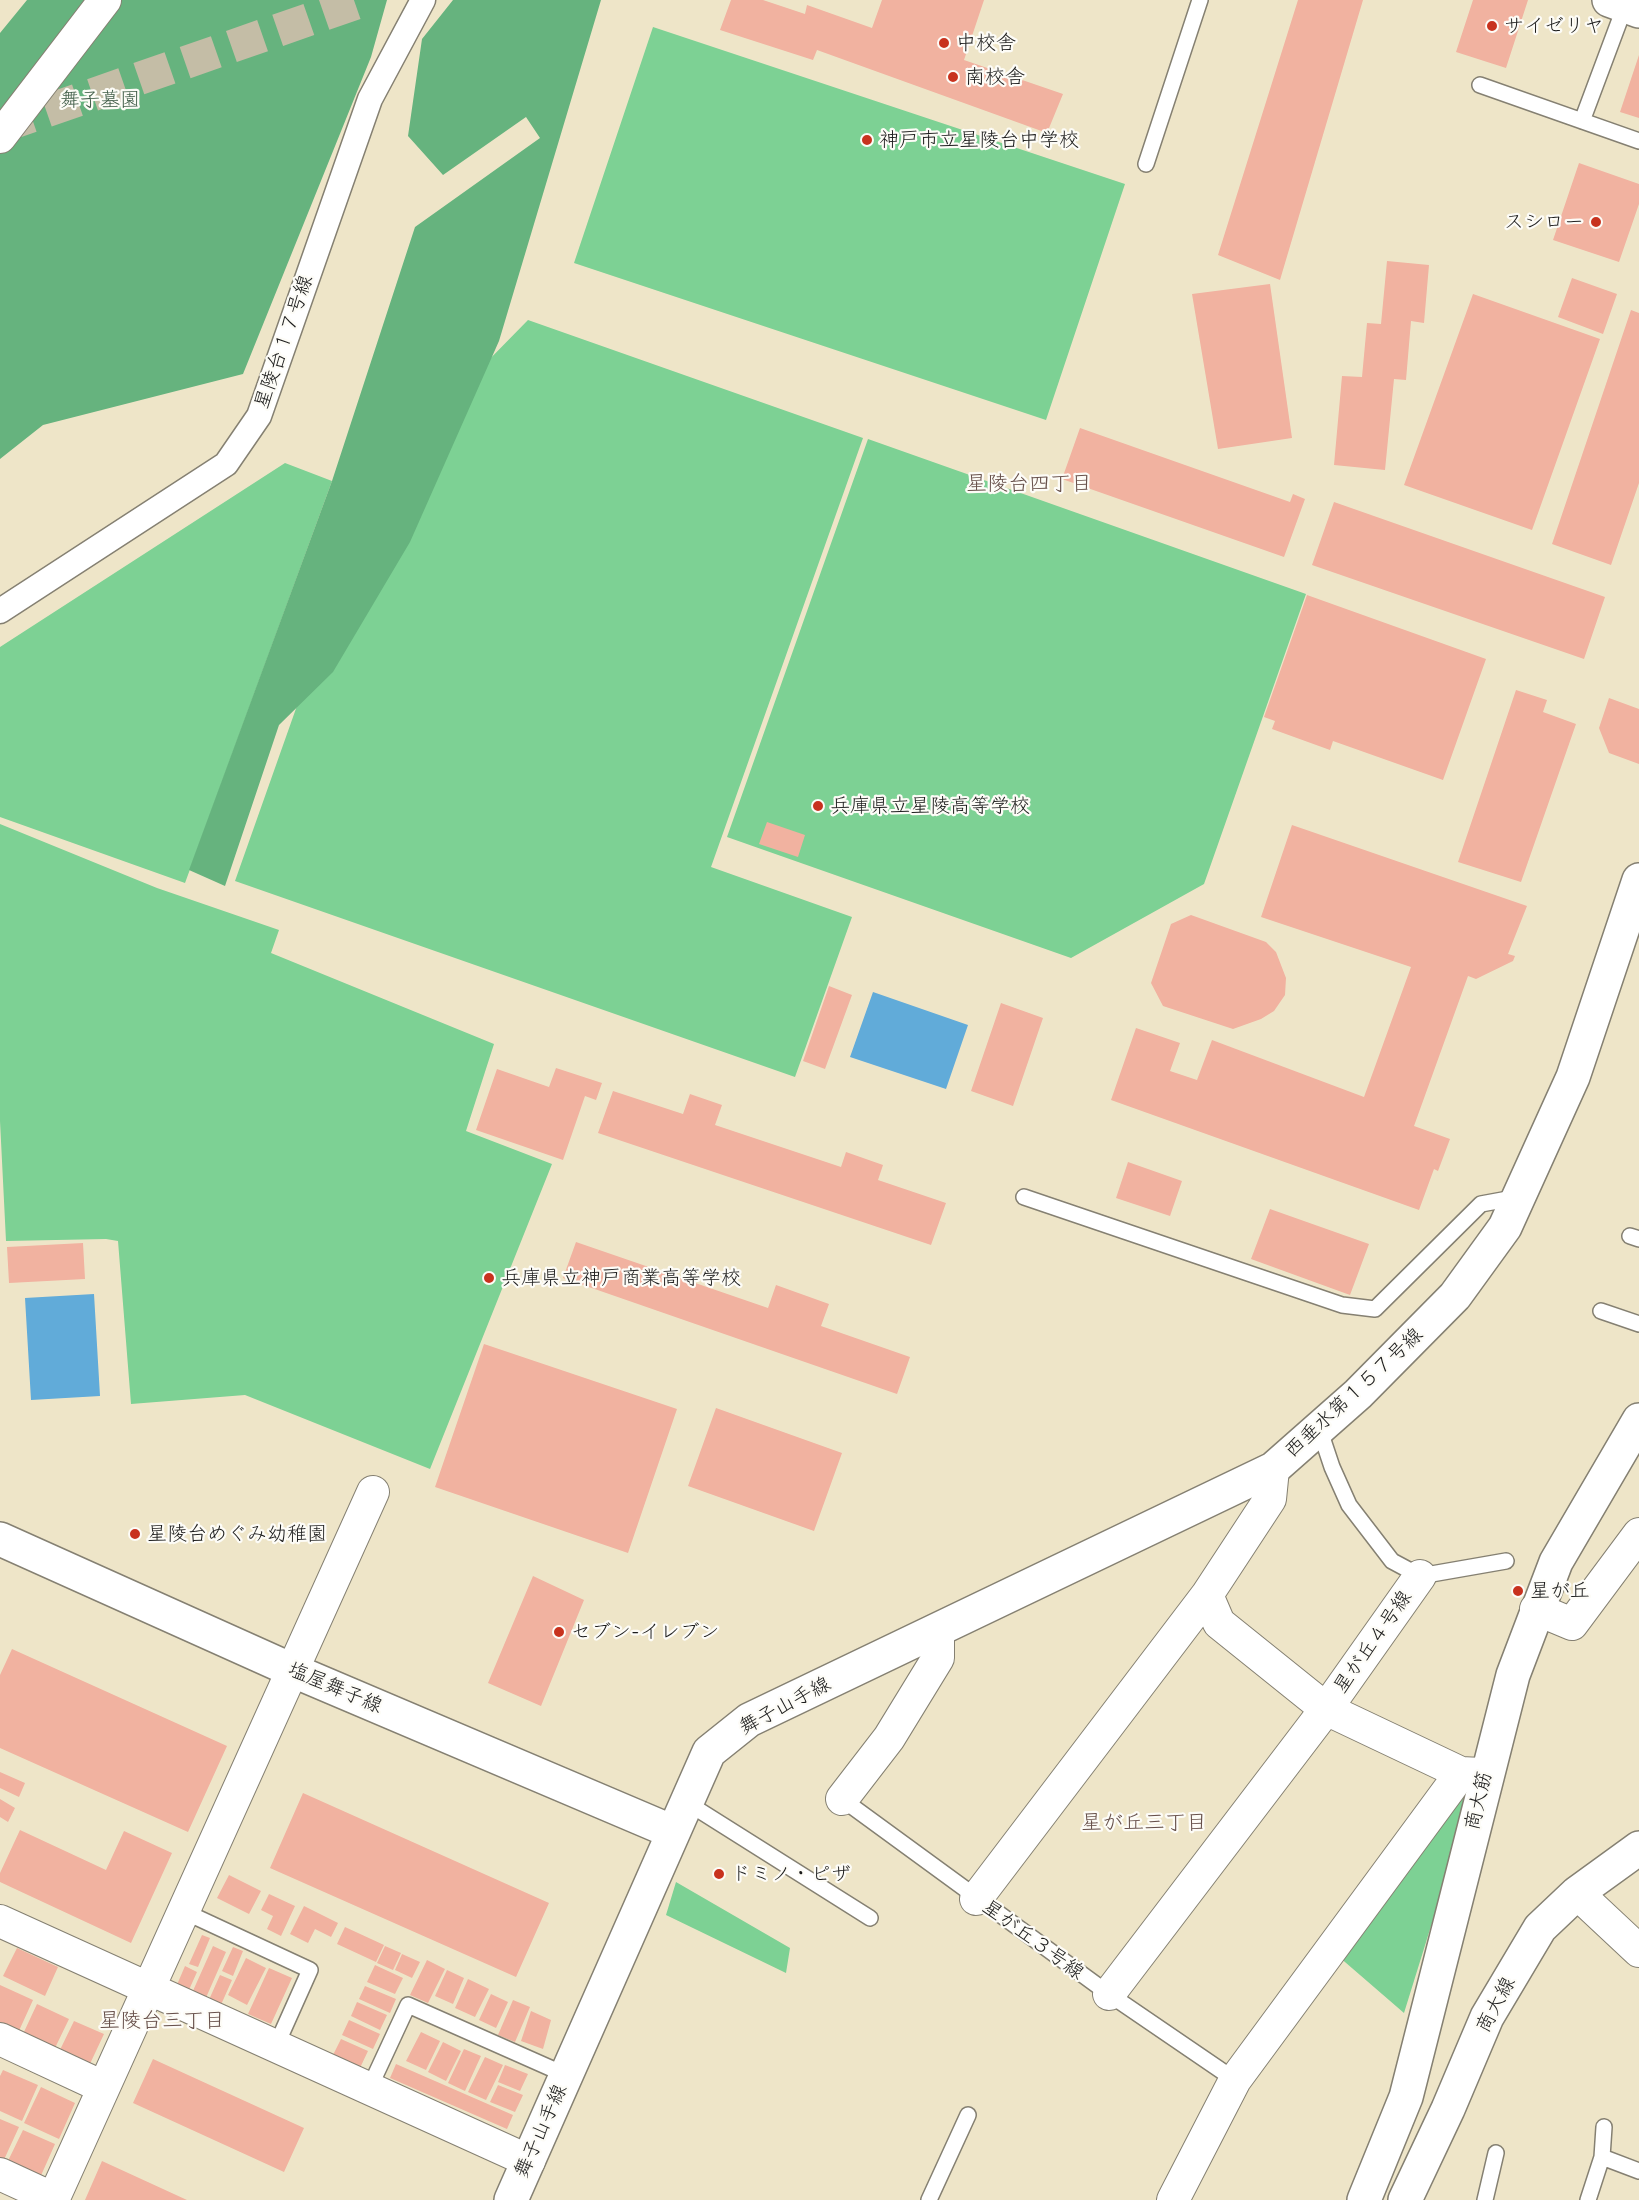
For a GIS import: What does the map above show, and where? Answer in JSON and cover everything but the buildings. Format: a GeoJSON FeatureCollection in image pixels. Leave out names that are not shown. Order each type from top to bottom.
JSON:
{"type":"FeatureCollection","features":[{"type":"Feature","properties":{"kind":"street"},"geometry":{"type":"LineString","coordinates":[[0,137],[105,0]]}},
{"type":"Feature","properties":{"kind":"street","name":"星陵台１７号線"},"geometry":{"type":"LineString","coordinates":[[0,610],[226,464],[259,416],[337,187],[370,99],[423,0]]}},
{"type":"Feature","properties":{"kind":"street","name":"西垂水第１５７号線"},"geometry":{"type":"LineString","coordinates":[[1206,1595],[1270,1499],[1273,1469],[1358,1394],[1455,1296],[1505,1227],[1573,1077],[1631,929],[1639,880]]}},
{"type":"Feature","properties":{"kind":"street","name":"商大筋"},"geometry":{"type":"LineString","coordinates":[[1364,2200],[1406,2097],[1448,1938],[1473,1774],[1556,1562],[1639,1420]]}},
{"type":"Feature","properties":{"kind":"street","name":"舞子山手線"},"geometry":{"type":"LineString","coordinates":[[511,2200],[709,1752],[749,1720],[1273,1469]]}},
{"type":"Feature","properties":{"kind":"street"},"geometry":{"type":"LineString","coordinates":[[0,2174],[53,2200],[374,1492]]}},
{"type":"Feature","properties":{"kind":"street"},"geometry":{"type":"LineString","coordinates":[[1536,1609],[1572,1624],[1639,1534]]}},
{"type":"Feature","properties":{"kind":"street","name":"塩屋舞子線"},"geometry":{"type":"LineString","coordinates":[[0,1539],[294,1671],[673,1832]]}},
{"type":"Feature","properties":{"kind":"street","name":"星が丘４号線"},"geometry":{"type":"LineString","coordinates":[[1326,1709],[1420,1576]]}},
{"type":"Feature","properties":{"kind":"street"},"geometry":{"type":"LineString","coordinates":[[1173,2200],[1235,2080],[1473,1774],[1326,1709],[1219,1623],[1206,1595]]}},
{"type":"Feature","properties":{"kind":"street","name":"星が丘３号線"},"geometry":{"type":"LineString","coordinates":[[976,1899],[1206,1595]]}},
{"type":"Feature","properties":{"kind":"street"},"geometry":{"type":"LineString","coordinates":[[842,1799],[889,1738],[938,1658],[938,1630]]}},
{"type":"Feature","properties":{"kind":"street"},"geometry":{"type":"LineString","coordinates":[[1109,1994],[1326,1709]]}},
{"type":"Feature","properties":{"kind":"street","name":"商大線"},"geometry":{"type":"LineString","coordinates":[[1404,2200],[1448,2109],[1487,2017],[1540,1928],[1577,1893],[1639,1848]]}},
{"type":"Feature","properties":{"kind":"street"},"geometry":{"type":"LineString","coordinates":[[1577,1893],[1639,1951]]}},
{"type":"Feature","properties":{"kind":"street"},"geometry":{"type":"LineString","coordinates":[[3,1931],[148,1990],[529,2161]]}},
{"type":"Feature","properties":{"kind":"street"},"geometry":{"type":"LineString","coordinates":[[0,2039],[103,2087]]}},
{"type":"Feature","properties":{"kind":"lane"},"geometry":{"type":"LineString","coordinates":[[1146,164],[1200,0]]}},
{"type":"Feature","properties":{"kind":"lane"},"geometry":{"type":"LineString","coordinates":[[1582,121],[1624,6]]}},
{"type":"Feature","properties":{"kind":"lane"},"geometry":{"type":"LineString","coordinates":[[1480,85],[1639,141]]}},
{"type":"Feature","properties":{"kind":"lane"},"geometry":{"type":"LineString","coordinates":[[1024,1197],[1342,1305],[1375,1309],[1481,1204],[1519,1197]]}},
{"type":"Feature","properties":{"kind":"lane"},"geometry":{"type":"LineString","coordinates":[[1601,1311],[1639,1324]]}},
{"type":"Feature","properties":{"kind":"lane"},"geometry":{"type":"LineString","coordinates":[[1319,1428],[1332,1467],[1349,1505],[1392,1561],[1420,1576],[1506,1561]]}},
{"type":"Feature","properties":{"kind":"lane"},"geometry":{"type":"LineString","coordinates":[[842,1799],[976,1899]]}},
{"type":"Feature","properties":{"kind":"lane"},"geometry":{"type":"LineString","coordinates":[[686,1802],[870,1918]]}},
{"type":"Feature","properties":{"kind":"lane","name":"星が丘３号線"},"geometry":{"type":"LineString","coordinates":[[976,1899],[1235,2080]]}},
{"type":"Feature","properties":{"kind":"lane"},"geometry":{"type":"LineString","coordinates":[[183,1911],[310,1970],[276,2046]]}},
{"type":"Feature","properties":{"kind":"lane"},"geometry":{"type":"LineString","coordinates":[[369,2089],[408,2005],[566,2075]]}},
{"type":"Feature","properties":{"kind":"lane"},"geometry":{"type":"LineString","coordinates":[[929,2200],[968,2115]]}},
{"type":"Feature","properties":{"kind":"lane"},"geometry":{"type":"LineString","coordinates":[[1588,2200],[1602,2157],[1604,2127]]}},
{"type":"Feature","properties":{"kind":"lane"},"geometry":{"type":"LineString","coordinates":[[1485,2200],[1496,2152]]}},
{"type":"Feature","properties":{"kind":"lane"},"geometry":{"type":"LineString","coordinates":[[1602,2157],[1639,2171]]}},
{"type":"Feature","properties":{"kind":"green space","name":"舞子墓園"},"geometry":{"type":"Polygon","coordinates":[[[27,0],[387,0],[371,57],[243,374],[43,425],[0,459],[0,33],[27,0]]]}},
{"type":"Feature","properties":{"kind":"green space"},"geometry":{"type":"Polygon","coordinates":[[[453,0],[601,0],[499,341],[410,542],[333,672],[279,725],[225,886],[189,870],[332,481],[415,227],[540,138],[526,117],[443,175],[408,136],[422,39],[453,0]]]}},
{"type":"Feature","properties":{"kind":"green space"},"geometry":{"type":"Polygon","coordinates":[[[653,27],[1125,184],[1046,420],[574,263],[653,27]]]}},
{"type":"Feature","properties":{"kind":"green space"},"geometry":{"type":"Polygon","coordinates":[[[528,320],[863,438],[711,867],[852,917],[795,1077],[235,881],[380,471],[528,320]]]}},
{"type":"Feature","properties":{"kind":"green space"},"geometry":{"type":"Polygon","coordinates":[[[868,439],[1306,594],[1204,884],[1071,958],[727,837],[868,439]]]}},
{"type":"Feature","properties":{"kind":"green space"},"geometry":{"type":"Polygon","coordinates":[[[285,463],[332,481],[185,883],[0,817],[0,647],[285,463]]]}},
{"type":"Feature","properties":{"kind":"green space"},"geometry":{"type":"Polygon","coordinates":[[[0,824],[157,888],[279,930],[271,953],[494,1044],[466,1131],[552,1164],[430,1469],[245,1395],[131,1404],[118,1241],[106,1239],[6,1241],[0,1121],[0,824]]]}},
{"type":"Feature","properties":{"kind":"green space"},"geometry":{"type":"Polygon","coordinates":[[[1465,1781],[1476,1781],[1404,2013],[1338,1956],[1465,1781]]]}},
{"type":"Feature","properties":{"kind":"green space"},"geometry":{"type":"Polygon","coordinates":[[[676,1882],[790,1948],[786,1973],[666,1915],[676,1882]]]}},
{"type":"Feature","properties":{"kind":"water"},"geometry":{"type":"Polygon","coordinates":[[[873,992],[968,1025],[946,1089],[850,1057],[873,992]]]}},
{"type":"Feature","properties":{"kind":"water"},"geometry":{"type":"Polygon","coordinates":[[[94,1294],[100,1396],[31,1400],[25,1298],[94,1294]]]}},
{"type":"Feature","properties":{"kind":"tunnel"},"geometry":{"type":"LineString","coordinates":[[0,127],[365,0]]}},
{"type":"Feature","properties":{"kind":"place","name":"サイゼリヤ"},"geometry":{"type":"Point","coordinates":[1492,26]}},
{"type":"Feature","properties":{"kind":"place","name":"中校舎"},"geometry":{"type":"Point","coordinates":[944,43]}},
{"type":"Feature","properties":{"kind":"place","name":"南校舎"},"geometry":{"type":"Point","coordinates":[953,77]}},
{"type":"Feature","properties":{"kind":"place","name":"神戸市立星陵台中学校"},"geometry":{"type":"Point","coordinates":[867,140]}},
{"type":"Feature","properties":{"kind":"place","name":"スシロー"},"geometry":{"type":"Point","coordinates":[1596,222]}},
{"type":"Feature","properties":{"kind":"place","name":"兵庫県立星陵高等学校"},"geometry":{"type":"Point","coordinates":[818,806]}},
{"type":"Feature","properties":{"kind":"place","name":"兵庫県立神戸商業高等学校"},"geometry":{"type":"Point","coordinates":[489,1278]}},
{"type":"Feature","properties":{"kind":"place","name":"星陵台めぐみ幼稚園"},"geometry":{"type":"Point","coordinates":[135,1534]}},
{"type":"Feature","properties":{"kind":"place","name":"星が丘"},"geometry":{"type":"Point","coordinates":[1518,1591]}},
{"type":"Feature","properties":{"kind":"place","name":"セブン-イレブン"},"geometry":{"type":"Point","coordinates":[559,1632]}},
{"type":"Feature","properties":{"kind":"place","name":"ドミノ・ピザ"},"geometry":{"type":"Point","coordinates":[719,1874]}},
{"type":"Feature","properties":{"kind":"district","name":"星陵台四丁目"},"geometry":{"type":"Point","coordinates":[1029,484]}},
{"type":"Feature","properties":{"kind":"district","name":"星が丘三丁目"},"geometry":{"type":"Point","coordinates":[1144,1823]}},
{"type":"Feature","properties":{"kind":"district","name":"星陵台三丁目"},"geometry":{"type":"Point","coordinates":[162,2021]}}]}
